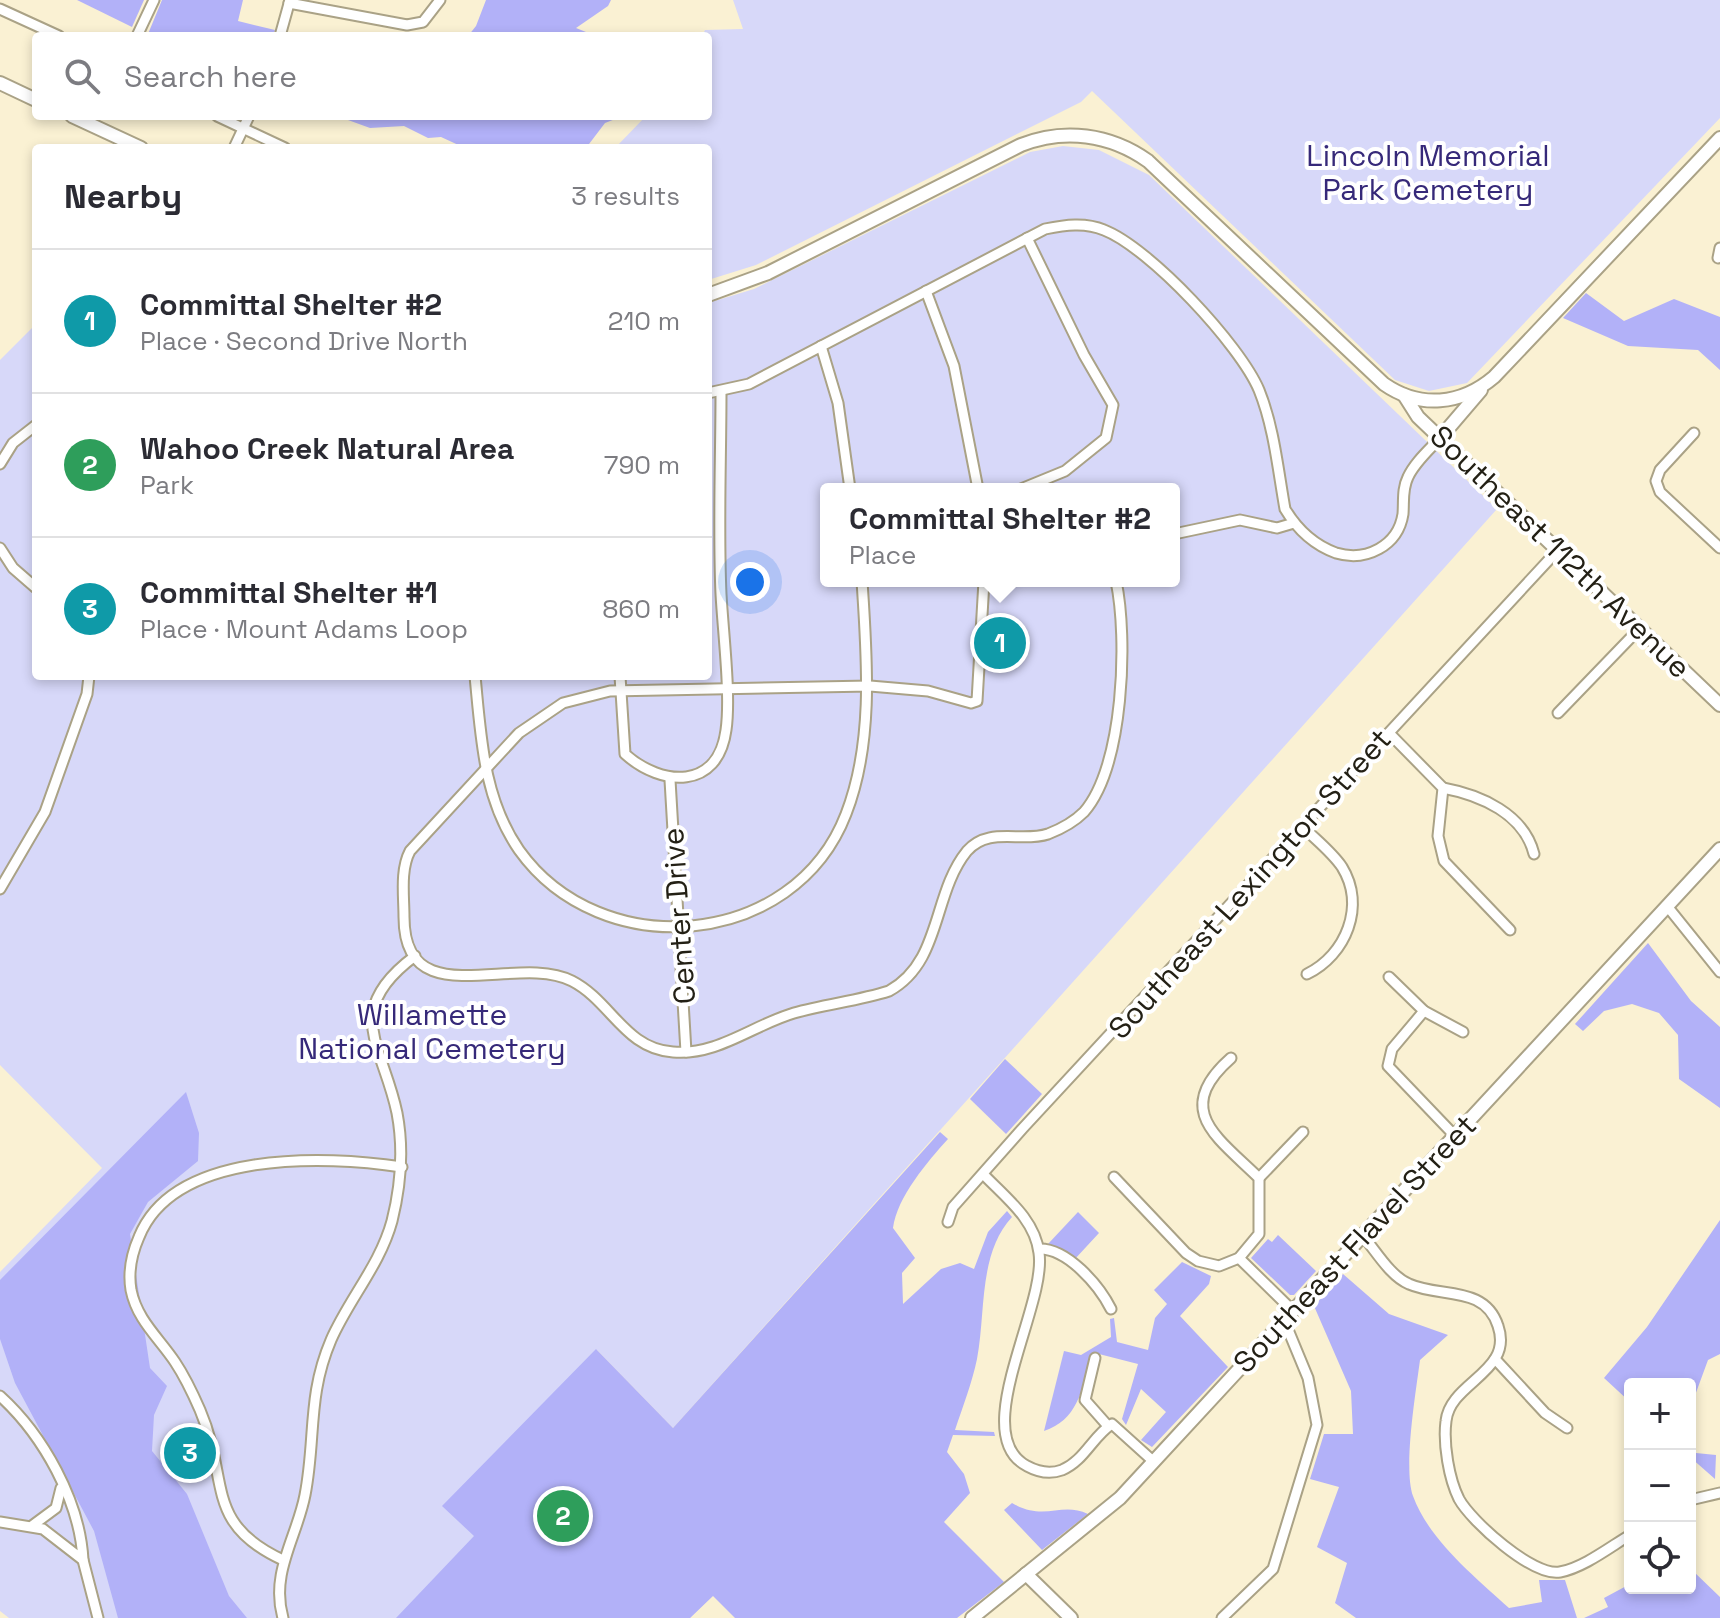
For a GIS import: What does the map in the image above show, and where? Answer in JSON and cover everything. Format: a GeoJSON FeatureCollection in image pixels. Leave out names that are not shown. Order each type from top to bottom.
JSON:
{"type":"FeatureCollection","features":[{"type":"Feature","properties":{"kind":"street"},"geometry":{"type":"LineString","coordinates":[[139,32],[154,0]]}},
{"type":"Feature","properties":{"kind":"street"},"geometry":{"type":"LineString","coordinates":[[281,32],[290,1],[407,25],[429,17],[440,0]]}},
{"type":"Feature","properties":{"kind":"street"},"geometry":{"type":"LineString","coordinates":[[0,9],[50,32]]}},
{"type":"Feature","properties":{"kind":"street"},"geometry":{"type":"LineString","coordinates":[[0,83],[32,98]]}},
{"type":"Feature","properties":{"kind":"street"},"geometry":{"type":"LineString","coordinates":[[226,120],[277,144]]}},
{"type":"Feature","properties":{"kind":"street"},"geometry":{"type":"LineString","coordinates":[[236,144],[247,120]]}},
{"type":"Feature","properties":{"kind":"street"},"geometry":{"type":"LineString","coordinates":[[98,121],[135,144]]}},
{"type":"Feature","properties":{"kind":"street"},"geometry":{"type":"LineString","coordinates":[[712,294],[768,273],[1021,145],[1046,137],[1083,136],[1120,144],[1148,161],[1379,380],[1404,395],[1445,401],[1468,396],[1482,387],[1720,138]]}},
{"type":"Feature","properties":{"kind":"street"},"geometry":{"type":"LineString","coordinates":[[712,392],[749,384],[1027,238],[1062,225],[1106,230],[1137,250],[1207,318],[1237,353],[1258,388],[1271,427],[1285,509],[1294,523],[1315,542],[1346,556],[1376,551],[1398,529],[1407,478],[1475,400],[1482,387]]}},
{"type":"Feature","properties":{"kind":"street"},"geometry":{"type":"LineString","coordinates":[[1027,238],[1113,405],[1106,438],[1065,471],[1036,483]]}},
{"type":"Feature","properties":{"kind":"street"},"geometry":{"type":"LineString","coordinates":[[926,291],[954,366],[977,483]]}},
{"type":"Feature","properties":{"kind":"street"},"geometry":{"type":"LineString","coordinates":[[821,346],[838,403],[849,483]]}},
{"type":"Feature","properties":{"kind":"street"},"geometry":{"type":"LineString","coordinates":[[620,680],[625,754],[642,769],[670,780],[690,778],[713,762],[726,731],[720,563],[721,391]]}},
{"type":"Feature","properties":{"kind":"street","name":"Southeast 112th Avenue"},"geometry":{"type":"LineString","coordinates":[[1404,395],[1412,409],[1440,438],[1720,705]]}},
{"type":"Feature","properties":{"kind":"street"},"geometry":{"type":"LineString","coordinates":[[0,464],[13,443],[32,428]]}},
{"type":"Feature","properties":{"kind":"street"},"geometry":{"type":"LineString","coordinates":[[1694,433],[1660,470],[1656,481],[1660,492],[1720,548]]}},
{"type":"Feature","properties":{"kind":"street"},"geometry":{"type":"LineString","coordinates":[[1180,533],[1240,520],[1277,528],[1294,523]]}},
{"type":"Feature","properties":{"kind":"street"},"geometry":{"type":"LineString","coordinates":[[0,548],[13,568],[32,585]]}},
{"type":"Feature","properties":{"kind":"street","name":"Southeast Lexington Street"},"geometry":{"type":"LineString","coordinates":[[948,1222],[953,1207],[1558,550]]}},
{"type":"Feature","properties":{"kind":"street"},"geometry":{"type":"LineString","coordinates":[[475,680],[485,770],[519,849],[540,873],[569,897],[602,914],[644,926],[694,929],[761,908],[790,890],[820,858],[845,818],[858,778],[865,733],[862,587]]}},
{"type":"Feature","properties":{"kind":"street"},"geometry":{"type":"LineString","coordinates":[[984,587],[977,701],[971,703],[928,691],[865,688],[621,691],[563,703],[519,733],[406,858],[404,929],[415,956],[428,969],[448,978],[514,970],[556,974],[591,993],[626,1032],[645,1046],[686,1052],[717,1047],[796,1012],[876,995],[898,986],[922,961],[954,875],[970,848],[1000,835],[1037,837],[1050,833],[1083,812],[1105,766],[1118,702],[1123,640],[1117,587]]}},
{"type":"Feature","properties":{"kind":"street"},"geometry":{"type":"LineString","coordinates":[[1558,713],[1640,628]]}},
{"type":"Feature","properties":{"kind":"street"},"geometry":{"type":"LineString","coordinates":[[0,889],[45,812],[87,694],[89,680]]}},
{"type":"Feature","properties":{"kind":"street"},"geometry":{"type":"LineString","coordinates":[[1389,733],[1443,788],[1467,793],[1502,811],[1530,838],[1534,854]]}},
{"type":"Feature","properties":{"kind":"street","name":"Center Drive"},"geometry":{"type":"LineString","coordinates":[[670,780],[686,1052]]}},
{"type":"Feature","properties":{"kind":"street"},"geometry":{"type":"LineString","coordinates":[[1443,788],[1438,836],[1444,861],[1510,930]]}},
{"type":"Feature","properties":{"kind":"street"},"geometry":{"type":"LineString","coordinates":[[1302,826],[1341,865],[1349,886],[1351,907],[1345,939],[1328,960],[1307,974]]}},
{"type":"Feature","properties":{"kind":"street","name":"Southeast Flavel Street"},"geometry":{"type":"LineString","coordinates":[[972,1618],[1115,1503],[1720,849]]}},
{"type":"Feature","properties":{"kind":"street"},"geometry":{"type":"LineString","coordinates":[[1667,906],[1720,972]]}},
{"type":"Feature","properties":{"kind":"street"},"geometry":{"type":"LineString","coordinates":[[283,1618],[279,1593],[283,1560],[305,1496],[311,1413],[320,1369],[338,1325],[384,1244],[402,1167],[396,1109],[375,1050],[372,1030],[375,1006],[383,987],[415,956]]}},
{"type":"Feature","properties":{"kind":"street"},"geometry":{"type":"LineString","coordinates":[[1389,977],[1424,1011],[1463,1032]]}},
{"type":"Feature","properties":{"kind":"street"},"geometry":{"type":"LineString","coordinates":[[1424,1011],[1392,1049],[1388,1066],[1455,1136]]}},
{"type":"Feature","properties":{"kind":"street"},"geometry":{"type":"LineString","coordinates":[[1231,1058],[1206,1083],[1201,1102],[1203,1114],[1215,1136],[1259,1178]]}},
{"type":"Feature","properties":{"kind":"street"},"geometry":{"type":"LineString","coordinates":[[1114,1177],[1198,1261],[1219,1266],[1239,1258],[1259,1234],[1259,1178],[1303,1132]]}},
{"type":"Feature","properties":{"kind":"street"},"geometry":{"type":"LineString","coordinates":[[283,1560],[246,1540],[229,1520],[214,1451],[198,1406],[182,1373],[136,1307],[131,1290],[132,1258],[143,1226],[160,1203],[175,1192],[210,1177],[266,1164],[316,1159],[402,1167]]}},
{"type":"Feature","properties":{"kind":"street"},"geometry":{"type":"LineString","coordinates":[[983,1174],[1021,1213],[1039,1249],[1038,1280],[1002,1418],[1005,1442],[1022,1464],[1044,1472],[1060,1471],[1075,1463],[1108,1426]]}},
{"type":"Feature","properties":{"kind":"street"},"geometry":{"type":"LineString","coordinates":[[1363,1236],[1406,1283],[1469,1296],[1483,1304],[1500,1331],[1495,1359],[1455,1399],[1447,1416],[1446,1437],[1452,1480],[1463,1506],[1521,1559],[1546,1571],[1564,1571],[1624,1538]]}},
{"type":"Feature","properties":{"kind":"street"},"geometry":{"type":"LineString","coordinates":[[1039,1249],[1062,1254],[1105,1297],[1111,1309]]}},
{"type":"Feature","properties":{"kind":"street"},"geometry":{"type":"LineString","coordinates":[[1222,1618],[1273,1569],[1317,1425],[1308,1378],[1288,1316],[1239,1258]]}},
{"type":"Feature","properties":{"kind":"street"},"geometry":{"type":"LineString","coordinates":[[1095,1358],[1085,1400],[1108,1426],[1117,1427],[1153,1461]]}},
{"type":"Feature","properties":{"kind":"street"},"geometry":{"type":"LineString","coordinates":[[1495,1359],[1545,1413],[1567,1428]]}},
{"type":"Feature","properties":{"kind":"street"},"geometry":{"type":"LineString","coordinates":[[0,1396],[34,1433],[61,1484],[78,1534],[98,1618]]}},
{"type":"Feature","properties":{"kind":"street"},"geometry":{"type":"LineString","coordinates":[[33,1525],[56,1508],[61,1484]]}},
{"type":"Feature","properties":{"kind":"street"},"geometry":{"type":"LineString","coordinates":[[1696,1499],[1720,1493]]}},
{"type":"Feature","properties":{"kind":"street"},"geometry":{"type":"LineString","coordinates":[[0,1522],[33,1525],[59,1538],[83,1560]]}},
{"type":"Feature","properties":{"kind":"street"},"geometry":{"type":"LineString","coordinates":[[1026,1574],[1071,1618]]}},
{"type":"Feature","properties":{"kind":"green space","name":"Lincoln Memorial Park Cemetery"},"geometry":{"type":"Polygon","coordinates":[[[733,0],[1720,0],[1720,118],[1467,383],[1429,391],[1395,380],[1092,91],[1081,102],[756,265],[712,279],[712,144],[619,144],[642,120],[712,120],[712,32],[704,32],[743,29],[733,0]]]}},
{"type":"Feature","properties":{"kind":"green space","name":"Willamette National Cemetery"},"geometry":{"type":"Polygon","coordinates":[[[1063,146],[1099,150],[1149,175],[1497,509],[673,1428],[596,1349],[732,1576],[690,1618],[9,1618],[0,1611],[0,1272],[102,1168],[0,1065],[0,360],[32,328],[32,680],[712,680],[712,302],[754,289],[1030,152],[1063,146]]]}},
{"type":"Feature","properties":{"kind":"shaded area"},"geometry":{"type":"Polygon","coordinates":[[[77,0],[144,0],[132,27],[77,0]]]}},
{"type":"Feature","properties":{"kind":"shaded area"},"geometry":{"type":"Polygon","coordinates":[[[162,0],[243,0],[238,21],[275,30],[274,32],[149,32],[162,0]]]}},
{"type":"Feature","properties":{"kind":"shaded area"},"geometry":{"type":"Polygon","coordinates":[[[486,0],[611,0],[608,6],[576,28],[586,32],[471,32],[486,0]]]}},
{"type":"Feature","properties":{"kind":"shaded area"},"geometry":{"type":"Polygon","coordinates":[[[348,120],[613,120],[605,123],[589,144],[456,144],[441,137],[428,138],[404,126],[370,128],[348,120]]]}},
{"type":"Feature","properties":{"kind":"shaded area"},"geometry":{"type":"Polygon","coordinates":[[[1586,293],[1624,321],[1674,299],[1720,317],[1720,370],[1698,350],[1628,346],[1563,318],[1586,293]]]}},
{"type":"Feature","properties":{"kind":"shaded area"},"geometry":{"type":"Polygon","coordinates":[[[1648,943],[1691,1001],[1720,1027],[1720,1108],[1679,1079],[1678,1035],[1659,1013],[1632,1004],[1604,1011],[1583,1031],[1575,1024],[1648,943]]]}},
{"type":"Feature","properties":{"kind":"shaded area"},"geometry":{"type":"Polygon","coordinates":[[[1005,1059],[1042,1094],[1006,1134],[970,1099],[1005,1059]]]}},
{"type":"Feature","properties":{"kind":"shaded area"},"geometry":{"type":"Polygon","coordinates":[[[186,1092],[199,1133],[198,1161],[148,1202],[130,1234],[150,1368],[167,1386],[154,1415],[152,1451],[187,1494],[229,1596],[247,1618],[118,1618],[94,1531],[15,1383],[0,1339],[0,1280],[186,1092]]]}},
{"type":"Feature","properties":{"kind":"shaded area"},"geometry":{"type":"Polygon","coordinates":[[[940,1132],[948,1139],[907,1192],[893,1228],[915,1258],[902,1273],[903,1304],[941,1269],[960,1263],[974,1269],[988,1232],[1007,1211],[1012,1217],[993,1248],[988,1266],[977,1359],[955,1430],[994,1432],[995,1436],[953,1435],[947,1452],[964,1474],[970,1493],[944,1522],[1004,1582],[957,1618],[735,1618],[713,1596],[690,1618],[396,1618],[474,1536],[442,1506],[596,1349],[673,1428],[940,1132]]]}},
{"type":"Feature","properties":{"kind":"shaded area"},"geometry":{"type":"Polygon","coordinates":[[[1078,1212],[1099,1233],[1074,1260],[1063,1250],[1048,1244],[1078,1212]]]}},
{"type":"Feature","properties":{"kind":"shaded area"},"geometry":{"type":"Polygon","coordinates":[[[1720,1220],[1720,1354],[1708,1360],[1696,1393],[1696,1378],[1624,1378],[1624,1396],[1604,1378],[1647,1327],[1720,1220]]]}},
{"type":"Feature","properties":{"kind":"shaded area"},"geometry":{"type":"Polygon","coordinates":[[[1278,1235],[1316,1271],[1294,1295],[1290,1295],[1251,1258],[1268,1239],[1272,1242],[1278,1235]]]}},
{"type":"Feature","properties":{"kind":"shaded area"},"geometry":{"type":"Polygon","coordinates":[[[1182,1262],[1211,1276],[1209,1284],[1180,1316],[1228,1367],[1152,1447],[1141,1440],[1166,1412],[1141,1389],[1126,1425],[1122,1419],[1138,1364],[1099,1354],[1090,1360],[1081,1393],[1071,1412],[1064,1420],[1044,1431],[1064,1351],[1081,1355],[1111,1337],[1110,1319],[1114,1318],[1117,1342],[1148,1350],[1155,1318],[1167,1304],[1154,1290],[1182,1262]]]}},
{"type":"Feature","properties":{"kind":"shaded area"},"geometry":{"type":"Polygon","coordinates":[[[1343,1274],[1389,1314],[1448,1335],[1420,1360],[1411,1429],[1410,1483],[1420,1512],[1430,1528],[1454,1557],[1509,1608],[1542,1602],[1539,1580],[1565,1580],[1577,1618],[1356,1618],[1335,1603],[1347,1563],[1317,1547],[1339,1487],[1310,1479],[1324,1434],[1353,1434],[1351,1391],[1314,1306],[1343,1274]]]}},
{"type":"Feature","properties":{"kind":"shaded area"},"geometry":{"type":"Polygon","coordinates":[[[1696,1453],[1716,1455],[1715,1479],[1696,1462],[1696,1453]]]}},
{"type":"Feature","properties":{"kind":"shaded area"},"geometry":{"type":"Polygon","coordinates":[[[1012,1503],[1034,1511],[1069,1509],[1088,1514],[1042,1550],[1004,1510],[1012,1503]]]}},
{"type":"Feature","properties":{"kind":"shaded area"},"geometry":{"type":"Polygon","coordinates":[[[1696,1574],[1720,1597],[1720,1618],[1584,1618],[1608,1607],[1604,1598],[1624,1587],[1624,1594],[1696,1594],[1696,1574]]]}},
{"type":"Feature","properties":{"kind":"place","name":"Committal Shelter #2"},"geometry":{"type":"Point","coordinates":[1000,643]}},
{"type":"Feature","properties":{"kind":"place","name":"Committal Shelter #1"},"geometry":{"type":"Point","coordinates":[190,1453]}},
{"type":"Feature","properties":{"kind":"place","name":"Wahoo Creek Natural Area"},"geometry":{"type":"Point","coordinates":[563,1516]}}]}
